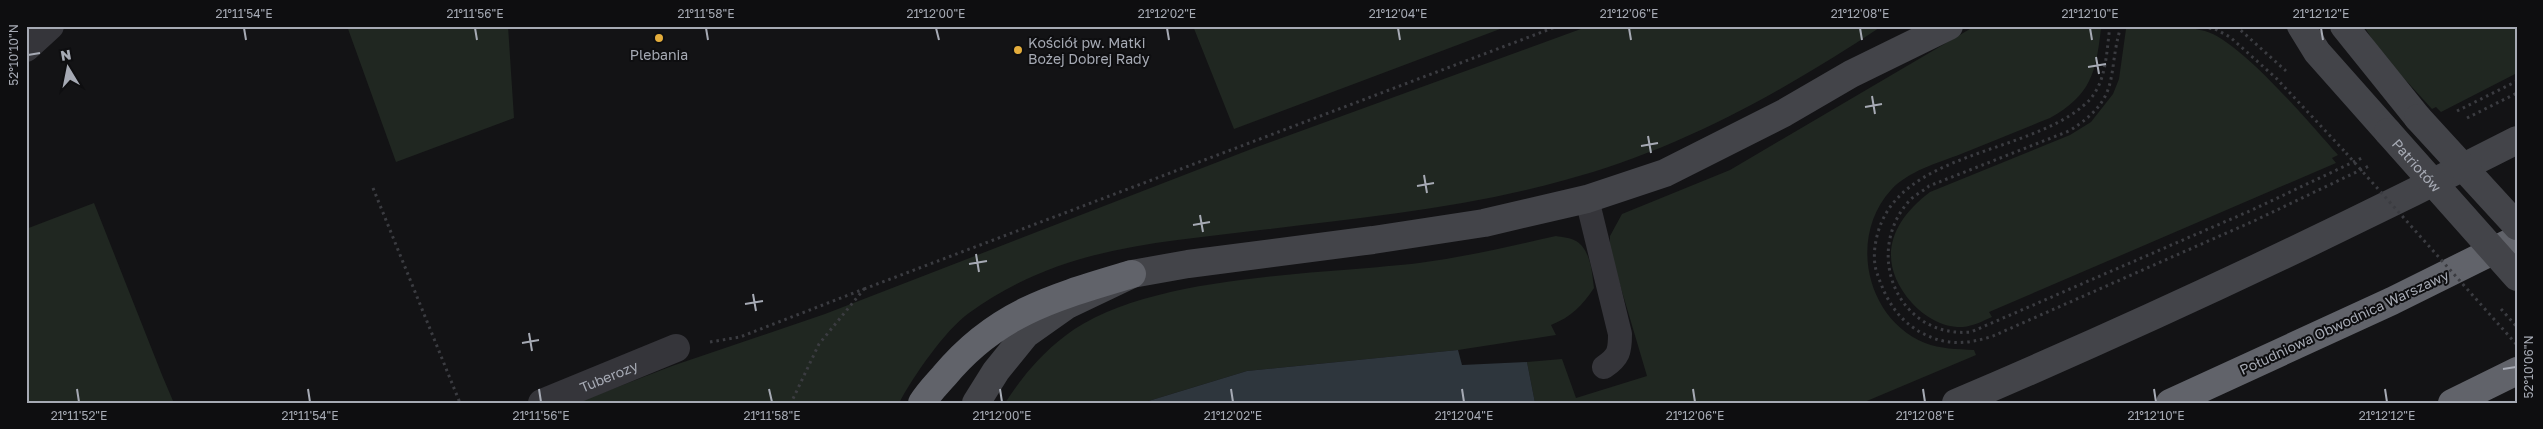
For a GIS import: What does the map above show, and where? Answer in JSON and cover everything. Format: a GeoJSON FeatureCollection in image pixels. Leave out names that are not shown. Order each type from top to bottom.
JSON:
{"type":"FeatureCollection","features":[{"type":"Feature","properties":{"kind":"highway","name":"Południowa Obwodnica Warszawy"},"geometry":{"type":"LineString","coordinates":[[2170,403],[2392,301],[2517,239]]}},
{"type":"Feature","properties":{"kind":"highway"},"geometry":{"type":"LineString","coordinates":[[922,403],[964,352],[1014,315],[1060,295],[1132,274]]}},
{"type":"Feature","properties":{"kind":"highway"},"geometry":{"type":"LineString","coordinates":[[2452,403],[2517,371]]}},
{"type":"Feature","properties":{"kind":"main road"},"geometry":{"type":"LineString","coordinates":[[1851,74],[1912,26]]}},
{"type":"Feature","properties":{"kind":"main road"},"geometry":{"type":"LineString","coordinates":[[976,403],[996,371],[1026,334],[1067,305],[1132,274],[1188,264],[1373,240],[1484,223],[1587,199],[1665,173],[1784,113],[1851,74],[1949,26]]}},
{"type":"Feature","properties":{"kind":"main road","name":"Patriotów"},"geometry":{"type":"LineString","coordinates":[[2282,26],[2317,52]]}},
{"type":"Feature","properties":{"kind":"main road","name":"Patriotów"},"geometry":{"type":"LineString","coordinates":[[2301,26],[2317,52],[2517,277]]}},
{"type":"Feature","properties":{"kind":"main road"},"geometry":{"type":"LineString","coordinates":[[2344,26],[2418,118],[2517,226]]}},
{"type":"Feature","properties":{"kind":"main road"},"geometry":{"type":"LineString","coordinates":[[1956,403],[2092,343],[2386,205],[2517,140]]}},
{"type":"Feature","properties":{"kind":"street"},"geometry":{"type":"LineString","coordinates":[[26,48],[50,26]]}},
{"type":"Feature","properties":{"kind":"street","name":"Tuberozy"},"geometry":{"type":"LineString","coordinates":[[542,403],[676,348]]}},
{"type":"Feature","properties":{"kind":"lane"},"geometry":{"type":"LineString","coordinates":[[1587,199],[1620,334],[1620,351],[1616,359],[1604,367]]}},
{"type":"Feature","properties":{"kind":"path"},"geometry":{"type":"LineString","coordinates":[[676,348],[740,337],[1558,26]]}},
{"type":"Feature","properties":{"kind":"path"},"geometry":{"type":"LineString","coordinates":[[2110,26],[2105,69],[2098,88],[2083,106],[2056,124],[1931,173],[1905,190],[1889,206],[1879,225],[1874,245],[1875,269],[1892,309],[1908,325],[1925,335],[1949,342],[1972,343],[1993,336],[2256,220],[2376,163]]}},
{"type":"Feature","properties":{"kind":"path"},"geometry":{"type":"LineString","coordinates":[[2121,26],[2112,84],[2099,106],[2086,120],[2069,131],[1929,186],[1911,199],[1902,212],[1894,224],[1889,240],[1888,272],[1895,290],[1906,306],[1920,319],[1950,331],[1971,332],[2252,210],[2371,154]]}},
{"type":"Feature","properties":{"kind":"path"},"geometry":{"type":"LineString","coordinates":[[2196,26],[2214,29],[2230,37],[2276,78],[2517,345]]}},
{"type":"Feature","properties":{"kind":"path"},"geometry":{"type":"LineString","coordinates":[[2450,114],[2517,81]]}},
{"type":"Feature","properties":{"kind":"path"},"geometry":{"type":"LineString","coordinates":[[2464,120],[2517,93]]}},
{"type":"Feature","properties":{"kind":"path"},"geometry":{"type":"LineString","coordinates":[[373,188],[460,403]]}},
{"type":"Feature","properties":{"kind":"path"},"geometry":{"type":"LineString","coordinates":[[791,403],[819,344],[864,289]]}},
{"type":"Feature","properties":{"kind":"shaded area"},"geometry":{"type":"Polygon","coordinates":[[[347,26],[508,26],[514,118],[396,162],[347,26]]]}},
{"type":"Feature","properties":{"kind":"shaded area"},"geometry":{"type":"Polygon","coordinates":[[[1193,26],[1508,26],[1234,129],[1193,26]]]}},
{"type":"Feature","properties":{"kind":"shaded area"},"geometry":{"type":"Polygon","coordinates":[[[1589,26],[1882,26],[1807,73],[1730,116],[1649,152],[1565,180],[1492,197],[1418,210],[1151,244],[1076,260],[1040,273],[1004,290],[960,321],[930,355],[912,380],[899,403],[576,403],[672,366],[825,314],[1254,148],[1589,26]]]}},
{"type":"Feature","properties":{"kind":"shaded area"},"geometry":{"type":"Polygon","coordinates":[[[1975,26],[2091,26],[2101,28],[2097,58],[2093,70],[2089,81],[2075,101],[2050,118],[1933,164],[1915,173],[1898,183],[1878,209],[1870,230],[1867,253],[1870,275],[1877,296],[1889,316],[1905,331],[1925,343],[1943,348],[1974,350],[1976,355],[1862,403],[1535,403],[1527,362],[1562,359],[1576,398],[1647,376],[1610,251],[1610,236],[1622,214],[1730,170],[1975,26]]]}},
{"type":"Feature","properties":{"kind":"shaded area"},"geometry":{"type":"Polygon","coordinates":[[[2130,26],[2187,28],[2205,31],[2220,38],[2256,67],[2294,105],[2338,155],[2332,158],[2336,163],[1989,312],[1992,317],[1978,323],[1963,327],[1948,326],[1935,321],[1923,313],[1912,303],[1901,288],[1894,273],[1891,258],[1892,244],[1897,230],[1905,217],[1930,192],[2070,135],[2091,122],[2113,94],[2119,79],[2126,29],[2130,26]]]}},
{"type":"Feature","properties":{"kind":"shaded area"},"geometry":{"type":"Polygon","coordinates":[[[2364,26],[2517,26],[2517,73],[2441,112],[2436,107],[2432,109],[2380,52],[2364,26]]]}},
{"type":"Feature","properties":{"kind":"shaded area"},"geometry":{"type":"Polygon","coordinates":[[[94,203],[173,401],[26,403],[26,229],[94,203]]]}},
{"type":"Feature","properties":{"kind":"shaded area"},"geometry":{"type":"Polygon","coordinates":[[[1556,236],[1574,240],[1585,250],[1590,262],[1594,288],[1575,310],[1551,325],[1556,335],[1458,350],[1247,371],[1142,403],[1005,403],[1032,367],[1065,336],[1099,316],[1140,300],[1186,289],[1234,281],[1436,261],[1556,236]]]}},
{"type":"Feature","properties":{"kind":"shaded area"},"geometry":{"type":"Polygon","coordinates":[[[1458,350],[1462,365],[1527,362],[1535,403],[1142,403],[1247,371],[1458,350]]]}},
{"type":"Feature","properties":{"kind":"place","name":"Plebania"},"geometry":{"type":"Point","coordinates":[659,38]}},
{"type":"Feature","properties":{"kind":"place","name":"Kościół pw. Matki Bożej Dobrej Rady"},"geometry":{"type":"Point","coordinates":[1018,50]}}]}
